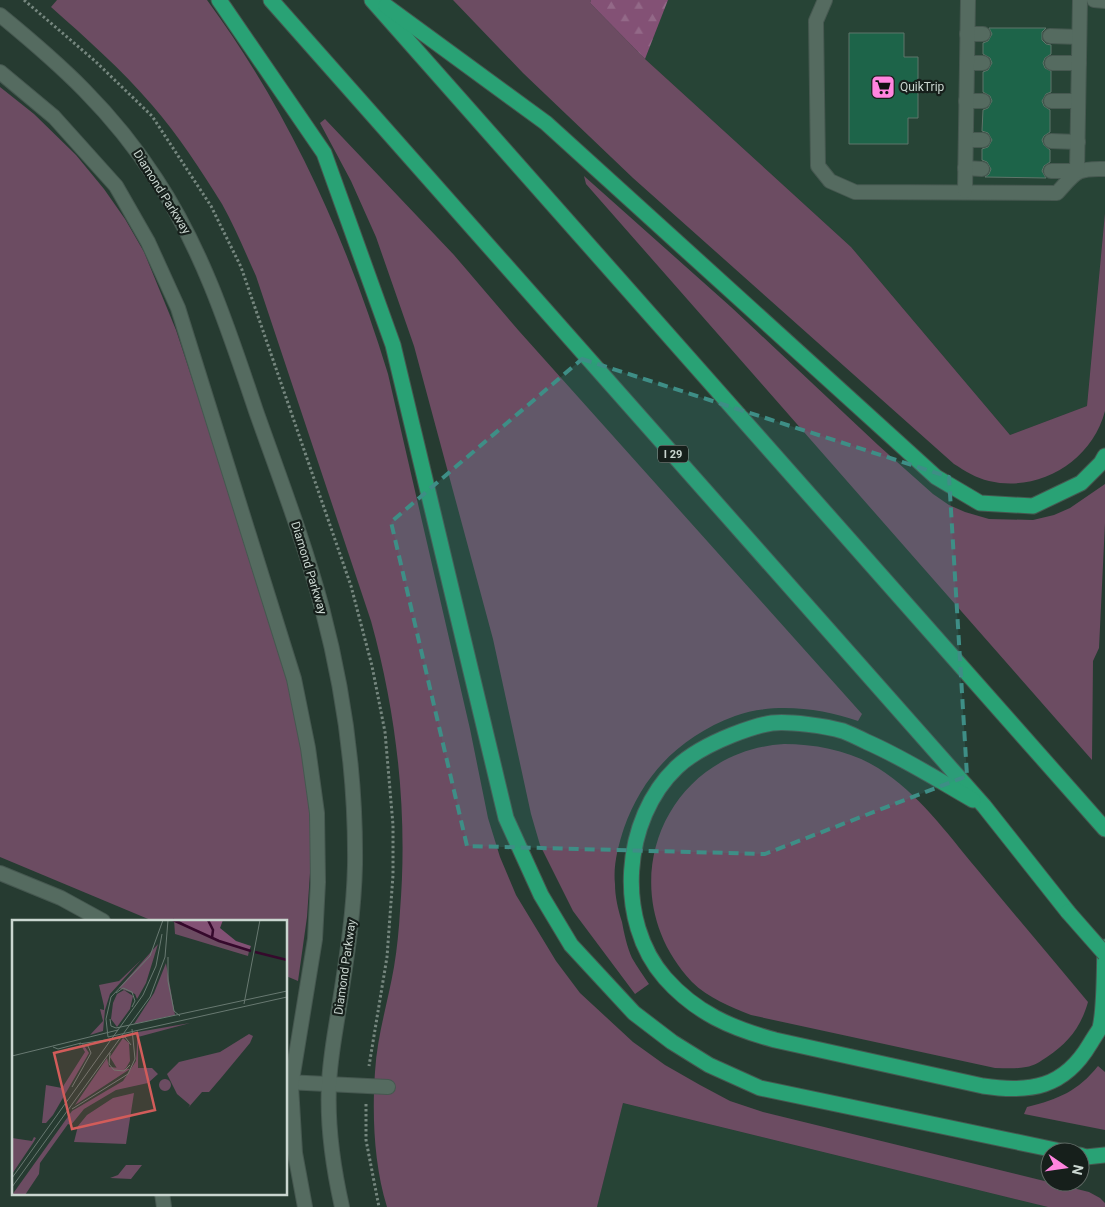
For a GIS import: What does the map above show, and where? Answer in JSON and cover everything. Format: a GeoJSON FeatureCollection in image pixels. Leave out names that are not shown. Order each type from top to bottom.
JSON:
{"type":"FeatureCollection","features":[{"type":"Feature","properties":{"kind":"highway"},"geometry":{"type":"LineString","coordinates":[[220,0],[324,153],[393,345],[506,818],[541,895],[571,945],[634,1014],[672,1042],[709,1065],[760,1088],[1040,1147]]}},
{"type":"Feature","properties":{"kind":"highway","name":"I 29"},"geometry":{"type":"LineString","coordinates":[[271,0],[984,806],[1068,912],[1105,954]]}},
{"type":"Feature","properties":{"kind":"highway"},"geometry":{"type":"LineString","coordinates":[[372,0],[1105,829]]}},
{"type":"Feature","properties":{"kind":"highway"},"geometry":{"type":"LineString","coordinates":[[377,0],[546,123],[936,477],[980,503],[1033,506],[1081,483],[1105,456]]}},
{"type":"Feature","properties":{"kind":"highway"},"geometry":{"type":"LineString","coordinates":[[984,806],[890,751],[843,731],[820,726],[773,723],[750,728],[722,739],[694,754],[676,768],[656,793],[642,821],[634,848],[630,877],[631,904],[636,927],[645,947],[664,977],[685,998],[716,1020],[746,1032],[775,1040],[1007,1090],[1028,1089],[1047,1084],[1064,1075],[1076,1065],[1100,1028],[1103,1010],[1105,947]]}},
{"type":"Feature","properties":{"kind":"highway"},"geometry":{"type":"LineString","coordinates":[[1090,1156],[1105,1155]]}},
{"type":"Feature","properties":{"kind":"street"},"geometry":{"type":"LineString","coordinates":[[825,0],[816,21],[818,166],[830,181],[854,192],[1057,192],[1077,171],[1080,0]]}},
{"type":"Feature","properties":{"kind":"street"},"geometry":{"type":"LineString","coordinates":[[965,192],[968,0]]}},
{"type":"Feature","properties":{"kind":"street"},"geometry":{"type":"LineString","coordinates":[[1094,0],[1105,1]]}},
{"type":"Feature","properties":{"kind":"street","name":"Diamond Parkway"},"geometry":{"type":"LineString","coordinates":[[0,15],[52,58],[88,92],[123,133],[156,178],[180,217],[202,260],[222,313],[303,545],[322,609],[342,705],[350,764],[354,820],[355,865],[351,926],[332,1048],[329,1085],[332,1163],[342,1207]]}},
{"type":"Feature","properties":{"kind":"street"},"geometry":{"type":"LineString","coordinates":[[967,34],[983,34]]}},
{"type":"Feature","properties":{"kind":"street"},"geometry":{"type":"LineString","coordinates":[[1050,36],[1079,37]]}},
{"type":"Feature","properties":{"kind":"street"},"geometry":{"type":"LineString","coordinates":[[967,63],[983,63]]}},
{"type":"Feature","properties":{"kind":"street"},"geometry":{"type":"LineString","coordinates":[[1052,64],[1079,63]]}},
{"type":"Feature","properties":{"kind":"street"},"geometry":{"type":"LineString","coordinates":[[0,72],[54,117],[116,186],[148,242],[178,308],[294,679],[308,748],[317,814],[318,882],[315,939],[289,1082],[295,1153],[305,1207]]}},
{"type":"Feature","properties":{"kind":"street"},"geometry":{"type":"LineString","coordinates":[[966,101],[983,101]]}},
{"type":"Feature","properties":{"kind":"street"},"geometry":{"type":"LineString","coordinates":[[1051,101],[1078,101]]}},
{"type":"Feature","properties":{"kind":"street"},"geometry":{"type":"LineString","coordinates":[[966,140],[983,140]]}},
{"type":"Feature","properties":{"kind":"street"},"geometry":{"type":"LineString","coordinates":[[1051,142],[1078,142]]}},
{"type":"Feature","properties":{"kind":"street"},"geometry":{"type":"LineString","coordinates":[[965,168],[982,169]]}},
{"type":"Feature","properties":{"kind":"street"},"geometry":{"type":"LineString","coordinates":[[1051,171],[1105,169]]}},
{"type":"Feature","properties":{"kind":"street"},"geometry":{"type":"LineString","coordinates":[[0,873],[61,898],[101,920]]}},
{"type":"Feature","properties":{"kind":"street"},"geometry":{"type":"LineString","coordinates":[[289,1082],[388,1087]]}},
{"type":"Feature","properties":{"kind":"street"},"geometry":{"type":"LineString","coordinates":[[162,1194],[164,1207]]}},
{"type":"Feature","properties":{"kind":"highlighted area"},"geometry":{"type":"Polygon","coordinates":[[[582,359],[949,477],[967,776],[765,854],[467,846],[391,522],[582,359]]]}},
{"type":"Feature","properties":{"kind":"shaded area"},"geometry":{"type":"Polygon","coordinates":[[[57,0],[207,0],[265,87],[290,133],[335,227],[372,324],[388,374],[470,729],[488,818],[500,857],[516,895],[556,961],[580,993],[633,1042],[665,1065],[730,1101],[763,1112],[1040,1180],[1040,1192],[1089,1192],[1100,1198],[1105,1203],[1105,1207],[1048,1207],[623,1103],[597,1207],[387,1207],[379,1174],[375,1140],[374,1089],[378,1045],[392,980],[400,918],[402,874],[401,801],[394,728],[388,692],[371,621],[256,276],[222,204],[189,153],[152,105],[90,42],[51,7],[57,0]]]}},
{"type":"Feature","properties":{"kind":"shaded area"},"geometry":{"type":"Polygon","coordinates":[[[453,0],[591,0],[590,3],[645,59],[851,247],[1010,435],[1087,406],[1105,213],[1105,411],[1098,429],[1088,445],[1076,458],[1061,469],[1044,477],[1026,482],[989,481],[966,472],[954,464],[633,178],[523,73],[453,0]]]}},
{"type":"Feature","properties":{"kind":"shaded area"},"geometry":{"type":"Polygon","coordinates":[[[668,0],[1105,0],[1105,213],[1087,406],[1010,435],[851,247],[645,59],[668,0]]]}},
{"type":"Feature","properties":{"kind":"shaded area"},"geometry":{"type":"Polygon","coordinates":[[[0,87],[34,114],[76,155],[104,189],[125,219],[144,252],[176,330],[289,673],[306,770],[310,823],[310,873],[307,917],[298,981],[288,977],[288,920],[151,920],[0,857],[0,87]]]}},
{"type":"Feature","properties":{"kind":"shaded area"},"geometry":{"type":"Polygon","coordinates":[[[325,119],[454,255],[519,331],[862,714],[858,721],[844,716],[813,710],[781,708],[765,709],[735,716],[698,734],[681,746],[653,774],[632,809],[624,828],[615,863],[616,898],[627,945],[632,958],[649,984],[635,994],[573,911],[540,845],[531,814],[493,639],[414,346],[376,237],[351,181],[320,123],[325,119]]]}},
{"type":"Feature","properties":{"kind":"shaded area"},"geometry":{"type":"Polygon","coordinates":[[[584,176],[731,307],[878,445],[933,494],[949,505],[989,519],[1033,520],[1054,515],[1070,508],[1105,484],[1099,648],[1093,661],[1092,760],[586,184],[584,176]]]}},
{"type":"Feature","properties":{"kind":"shaded area"},"geometry":{"type":"Polygon","coordinates":[[[784,744],[821,747],[845,753],[868,762],[893,778],[943,827],[1088,1002],[1082,1019],[1073,1034],[1055,1052],[1032,1066],[995,1068],[751,1015],[712,997],[692,982],[667,947],[654,908],[652,870],[660,833],[679,799],[706,772],[741,753],[784,744]]]}},
{"type":"Feature","properties":{"kind":"shaded area"},"geometry":{"type":"Polygon","coordinates":[[[1098,1066],[1105,1072],[1105,1130],[1024,1114],[1027,1107],[1049,1101],[1075,1088],[1091,1075],[1098,1066]]]}},
{"type":"Feature","properties":{"kind":"shaded area"},"geometry":{"type":"Polygon","coordinates":[[[623,1103],[1048,1207],[597,1207],[623,1103]]]}},
{"type":"Feature","properties":{"kind":"green space"},"geometry":{"type":"Polygon","coordinates":[[[591,0],[668,0],[645,59],[590,3],[591,0]]]}},
{"type":"Feature","properties":{"kind":"building"},"geometry":{"type":"Polygon","coordinates":[[[989,28],[1046,28],[1042,32],[1042,40],[1046,44],[1051,45],[1051,54],[1045,58],[1043,63],[1045,68],[1051,71],[1051,92],[1046,94],[1042,101],[1044,106],[1050,110],[1050,132],[1042,140],[1044,145],[1050,150],[1050,162],[1044,166],[1042,171],[1046,178],[985,177],[991,169],[987,162],[982,160],[982,149],[988,147],[992,140],[988,133],[982,131],[983,110],[988,108],[992,101],[990,96],[983,92],[983,72],[988,70],[992,63],[990,58],[983,54],[983,43],[988,41],[992,34],[989,28]]]}},
{"type":"Feature","properties":{"kind":"building","name":"QuikTrip"},"geometry":{"type":"Polygon","coordinates":[[[849,33],[904,33],[904,57],[918,57],[918,118],[908,118],[908,144],[849,144],[849,33]]]}},
{"type":"Feature","properties":{"kind":"place","name":"QuikTrip"},"geometry":{"type":"Point","coordinates":[883,87]}}]}
